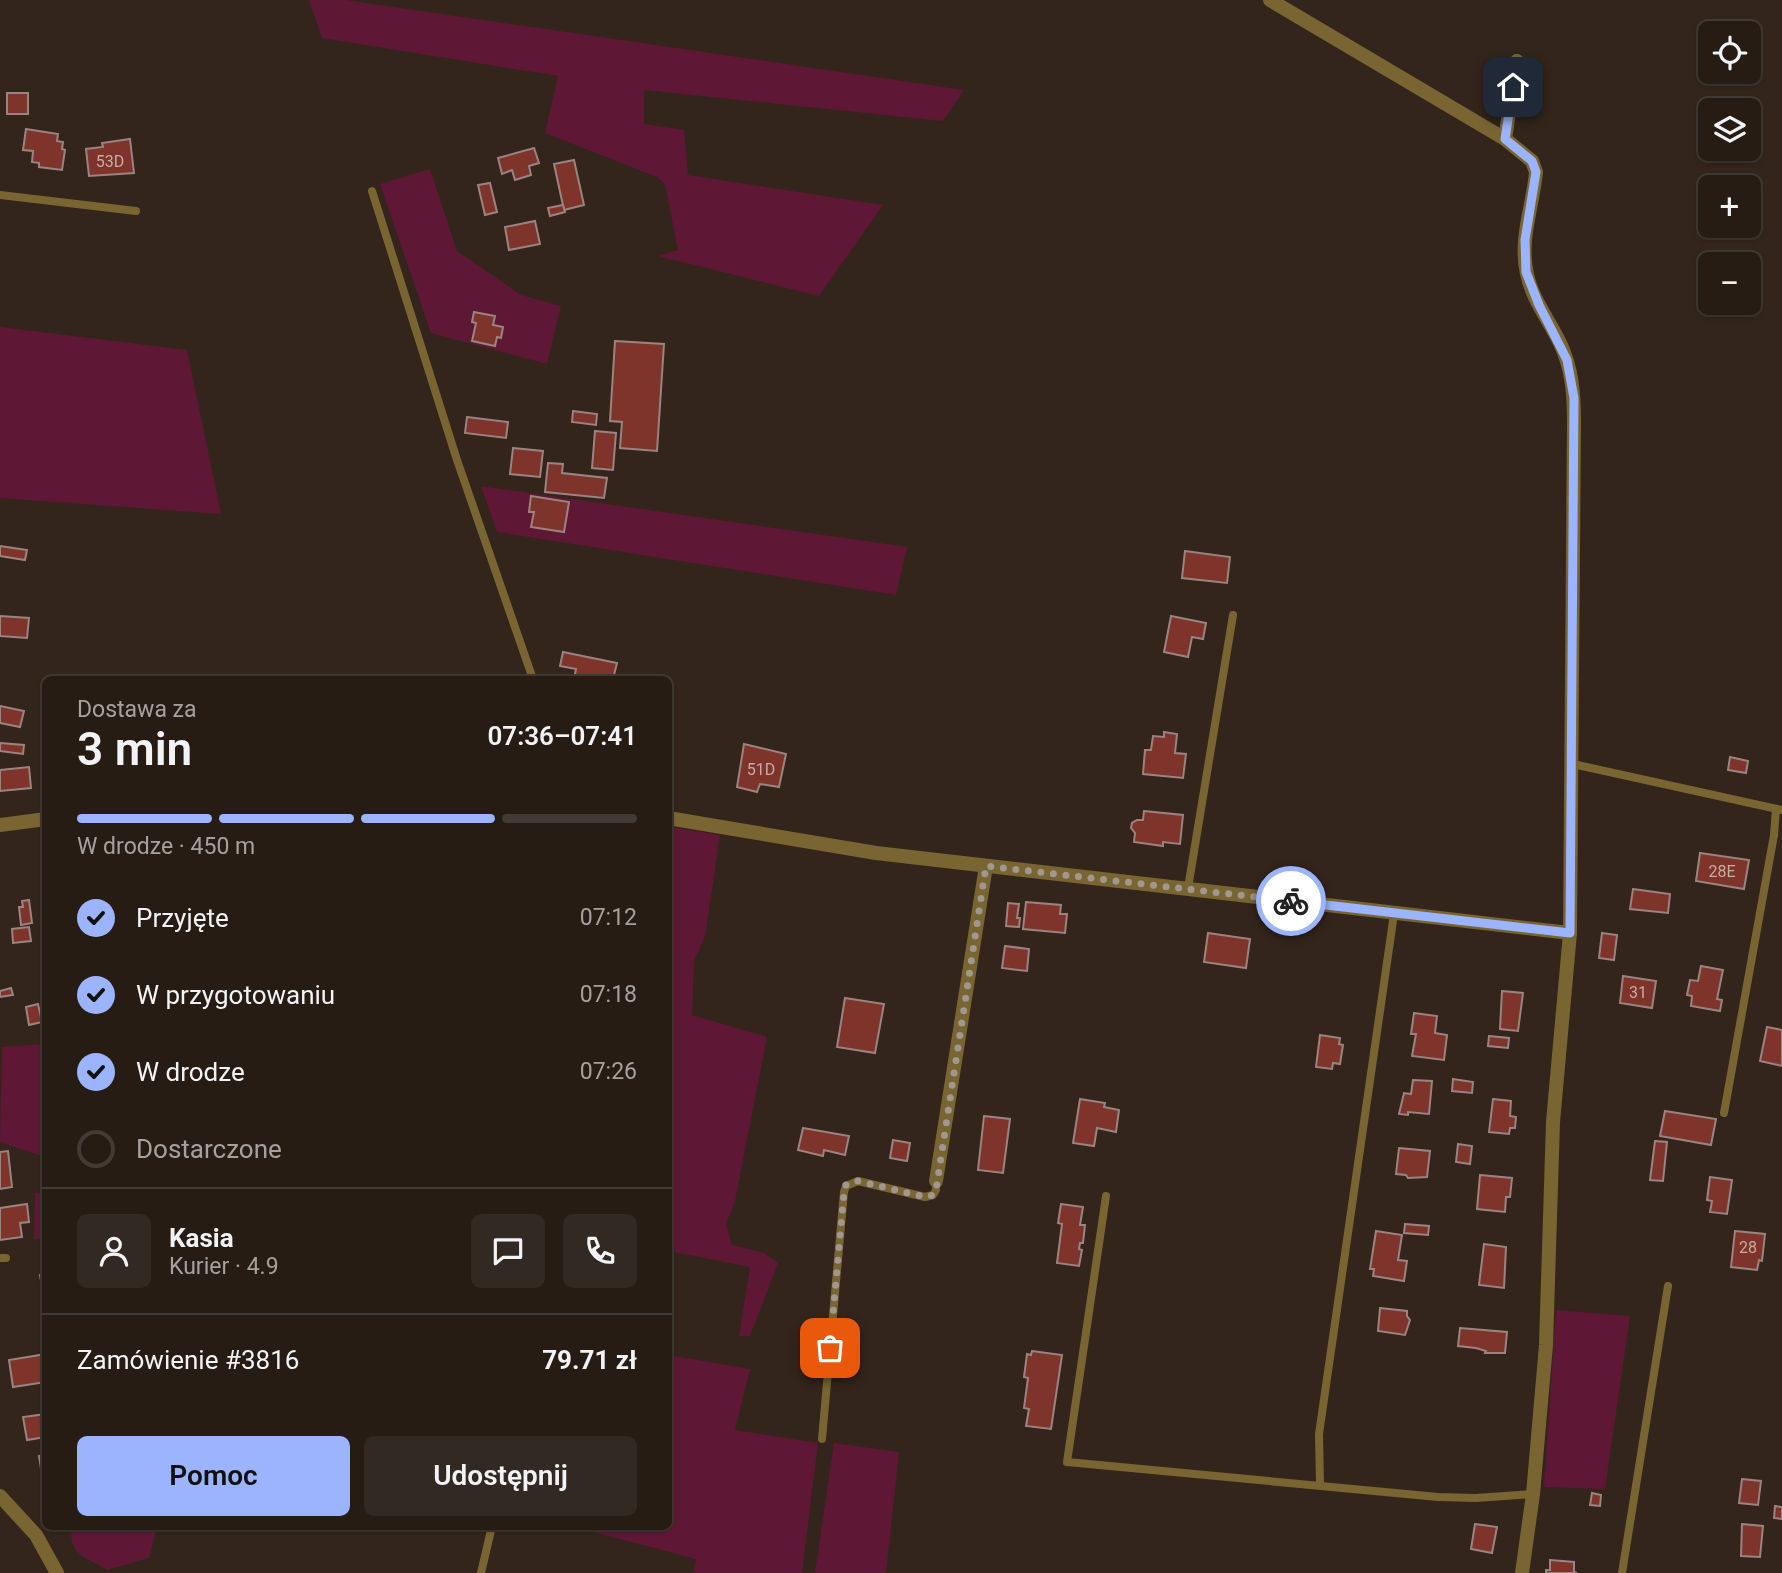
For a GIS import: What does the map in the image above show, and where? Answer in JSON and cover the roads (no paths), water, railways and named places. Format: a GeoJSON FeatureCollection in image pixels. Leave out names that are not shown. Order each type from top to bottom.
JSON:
{"type":"FeatureCollection","features":[{"type":"Feature","properties":{"kind":"street"},"geometry":{"type":"LineString","coordinates":[[1270,0],[1505,139],[1532,161],[1536,172],[1525,240],[1526,272],[1539,305],[1560,343],[1572,378],[1573,764],[1570,933],[1555,1089],[1546,1345],[1533,1494],[1522,1573]]}},
{"type":"Feature","properties":{"kind":"street"},"geometry":{"type":"LineString","coordinates":[[1505,139],[1517,61]]}},
{"type":"Feature","properties":{"kind":"street"},"geometry":{"type":"LineString","coordinates":[[672,819],[876,853],[1570,933]]}},
{"type":"Feature","properties":{"kind":"street"},"geometry":{"type":"LineString","coordinates":[[0,825],[42,820]]}},
{"type":"Feature","properties":{"kind":"street"},"geometry":{"type":"LineString","coordinates":[[936,1181],[986,866]]}},
{"type":"Feature","properties":{"kind":"street"},"geometry":{"type":"LineString","coordinates":[[0,1496],[36,1535],[57,1573]]}},
{"type":"Feature","properties":{"kind":"lane"},"geometry":{"type":"LineString","coordinates":[[372,191],[457,460],[532,676]]}},
{"type":"Feature","properties":{"kind":"lane"},"geometry":{"type":"LineString","coordinates":[[0,195],[136,211]]}},
{"type":"Feature","properties":{"kind":"lane"},"geometry":{"type":"LineString","coordinates":[[1188,888],[1233,615]]}},
{"type":"Feature","properties":{"kind":"lane"},"geometry":{"type":"LineString","coordinates":[[1573,764],[1779,810],[1724,1113]]}},
{"type":"Feature","properties":{"kind":"lane"},"geometry":{"type":"LineString","coordinates":[[1320,1484],[1319,1434],[1394,914]]}},
{"type":"Feature","properties":{"kind":"lane"},"geometry":{"type":"LineString","coordinates":[[822,1439],[846,1185],[858,1181],[925,1197],[933,1195],[936,1181]]}},
{"type":"Feature","properties":{"kind":"lane"},"geometry":{"type":"LineString","coordinates":[[1107,1196],[1067,1462],[1438,1497],[1476,1498],[1533,1494]]}},
{"type":"Feature","properties":{"kind":"lane"},"geometry":{"type":"LineString","coordinates":[[1622,1573],[1668,1286]]}},
{"type":"Feature","properties":{"kind":"lane"},"geometry":{"type":"LineString","coordinates":[[481,1573],[491,1530]]}}]}
